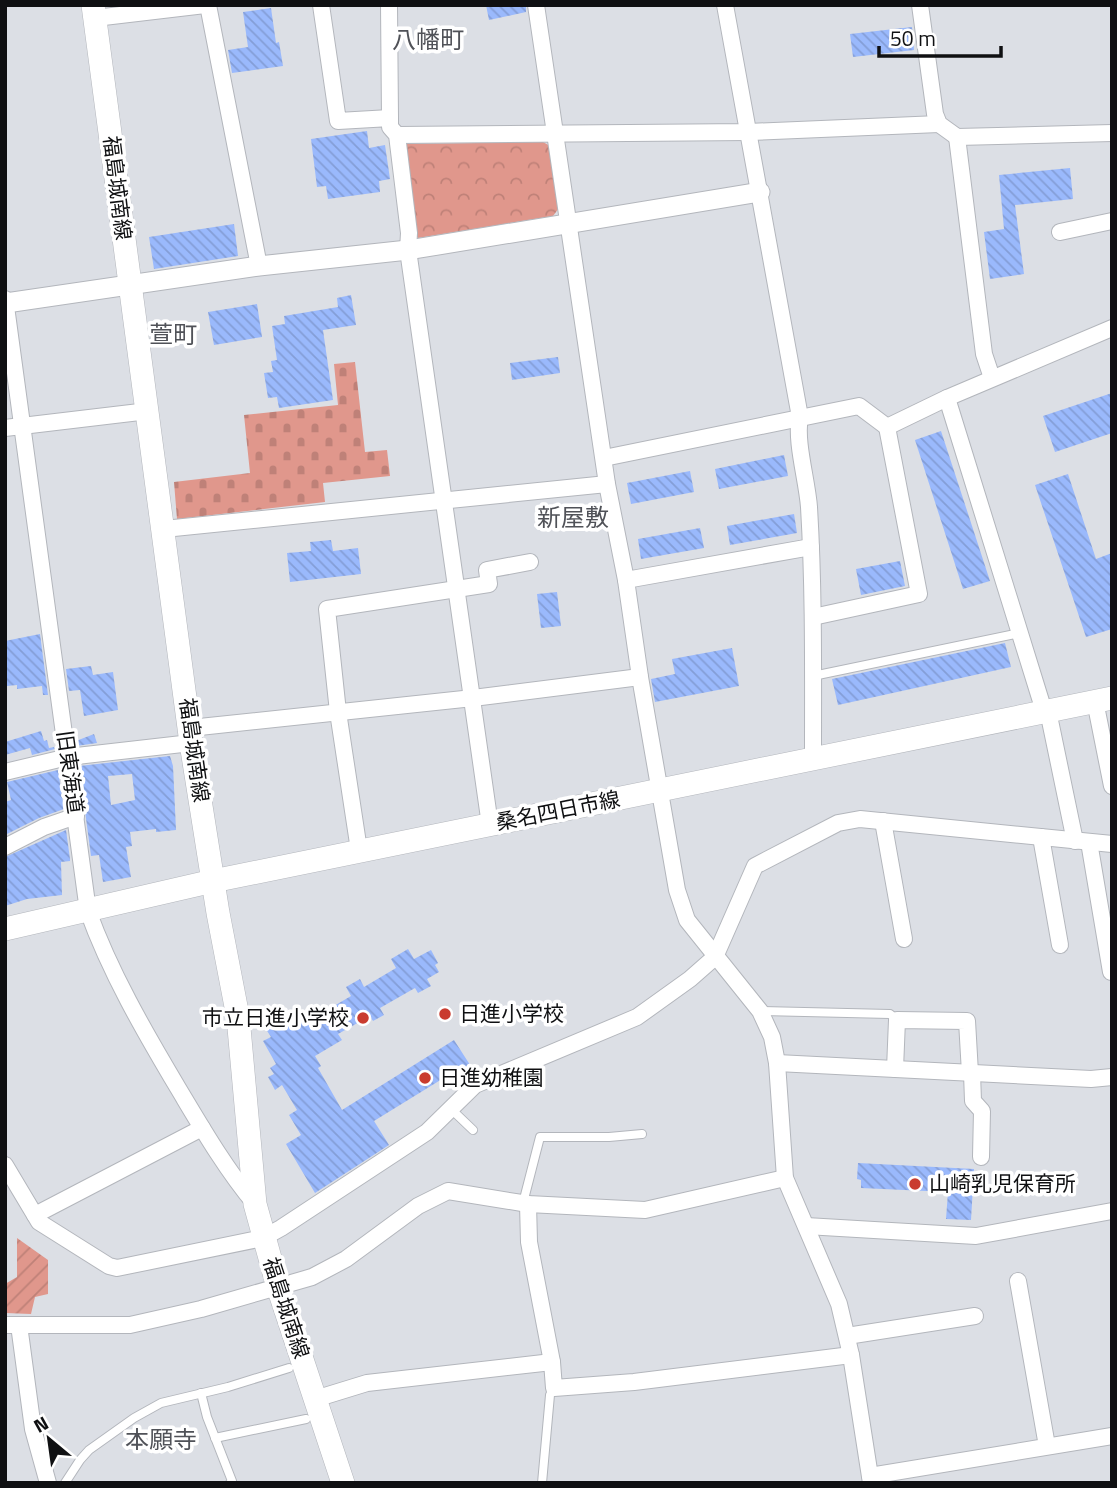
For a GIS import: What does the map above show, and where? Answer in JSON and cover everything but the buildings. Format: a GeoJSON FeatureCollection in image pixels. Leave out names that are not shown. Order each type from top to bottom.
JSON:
{"type":"FeatureCollection","features":[{"type":"Feature","properties":{"kind":"main road","name":"福島城南線"},"geometry":{"type":"LineString","coordinates":[[94,12],[128,284],[148,411],[191,736],[213,881],[238,1017],[255,1204],[311,1409],[343,1483]]}},
{"type":"Feature","properties":{"kind":"main road","name":"桑名四日市線"},"geometry":{"type":"LineString","coordinates":[[5,929],[359,850],[1103,700]]}},
{"type":"Feature","properties":{"kind":"street"},"geometry":{"type":"LineString","coordinates":[[94,12],[207,5],[259,266]]}},
{"type":"Feature","properties":{"kind":"street"},"geometry":{"type":"LineString","coordinates":[[321,5],[338,121],[390,118]]}},
{"type":"Feature","properties":{"kind":"street"},"geometry":{"type":"LineString","coordinates":[[389,5],[390,127],[397,135],[409,233],[408,250],[490,825]]}},
{"type":"Feature","properties":{"kind":"street"},"geometry":{"type":"LineString","coordinates":[[536,5],[607,484],[681,905],[687,920],[760,1011],[772,1037],[777,1063],[785,1178],[839,1304],[851,1355],[871,1479],[1112,1436]]}},
{"type":"Feature","properties":{"kind":"street"},"geometry":{"type":"LineString","coordinates":[[726,5],[800,417],[798,428],[805,471],[811,547],[813,758]]}},
{"type":"Feature","properties":{"kind":"street"},"geometry":{"type":"LineString","coordinates":[[920,5],[935,114],[939,124],[957,137],[1112,133]]}},
{"type":"Feature","properties":{"kind":"street"},"geometry":{"type":"LineString","coordinates":[[397,135],[749,132],[939,124]]}},
{"type":"Feature","properties":{"kind":"street"},"geometry":{"type":"LineString","coordinates":[[957,137],[982,341],[992,377]]}},
{"type":"Feature","properties":{"kind":"street"},"geometry":{"type":"LineString","coordinates":[[5,302],[259,266],[408,250],[760,192]]}},
{"type":"Feature","properties":{"kind":"street"},"geometry":{"type":"LineString","coordinates":[[1060,232],[1112,221]]}},
{"type":"Feature","properties":{"kind":"street","name":"旧東海道"},"geometry":{"type":"LineString","coordinates":[[5,302],[88,911],[101,946],[161,1059],[229,1173],[255,1204]]}},
{"type":"Feature","properties":{"kind":"street"},"geometry":{"type":"LineString","coordinates":[[887,427],[992,377],[1112,328]]}},
{"type":"Feature","properties":{"kind":"street"},"geometry":{"type":"LineString","coordinates":[[947,398],[1046,711],[1082,841],[1111,972]]}},
{"type":"Feature","properties":{"kind":"street"},"geometry":{"type":"LineString","coordinates":[[604,458],[859,406],[887,427],[919,594],[813,617]]}},
{"type":"Feature","properties":{"kind":"street"},"geometry":{"type":"LineString","coordinates":[[5,428],[148,411]]}},
{"type":"Feature","properties":{"kind":"street"},"geometry":{"type":"LineString","coordinates":[[164,529],[607,484]]}},
{"type":"Feature","properties":{"kind":"street"},"geometry":{"type":"LineString","coordinates":[[626,580],[811,547]]}},
{"type":"Feature","properties":{"kind":"street"},"geometry":{"type":"LineString","coordinates":[[359,850],[338,712],[327,608],[454,587],[489,584],[487,570],[530,562]]}},
{"type":"Feature","properties":{"kind":"street"},"geometry":{"type":"LineString","coordinates":[[5,772],[68,757],[338,712],[640,677]]}},
{"type":"Feature","properties":{"kind":"street"},"geometry":{"type":"LineString","coordinates":[[1103,700],[1112,786]]}},
{"type":"Feature","properties":{"kind":"street"},"geometry":{"type":"LineString","coordinates":[[5,847],[44,827],[76,816]]}},
{"type":"Feature","properties":{"kind":"street"},"geometry":{"type":"LineString","coordinates":[[5,1165],[39,1222],[109,1266],[117,1268],[263,1238],[427,1132],[475,1086],[637,1017],[690,979],[715,957],[755,866],[838,823],[860,819],[1112,844]]}},
{"type":"Feature","properties":{"kind":"street"},"geometry":{"type":"LineString","coordinates":[[883,821],[904,939]]}},
{"type":"Feature","properties":{"kind":"street"},"geometry":{"type":"LineString","coordinates":[[1041,837],[1060,945]]}},
{"type":"Feature","properties":{"kind":"street"},"geometry":{"type":"LineString","coordinates":[[895,1069],[897,1020],[967,1021],[974,1101],[982,1111],[981,1157]]}},
{"type":"Feature","properties":{"kind":"street"},"geometry":{"type":"LineString","coordinates":[[777,1063],[1091,1079],[1112,1077]]}},
{"type":"Feature","properties":{"kind":"street"},"geometry":{"type":"LineString","coordinates":[[35,1215],[202,1128]]}},
{"type":"Feature","properties":{"kind":"street"},"geometry":{"type":"LineString","coordinates":[[48,1483],[33,1429],[12,1325],[130,1325],[312,1277],[346,1259],[418,1206],[448,1191],[526,1204],[645,1210],[785,1178]]}},
{"type":"Feature","properties":{"kind":"street"},"geometry":{"type":"LineString","coordinates":[[526,1204],[533,1269],[552,1362],[554,1388],[634,1382],[851,1355]]}},
{"type":"Feature","properties":{"kind":"street"},"geometry":{"type":"LineString","coordinates":[[806,1226],[976,1236],[1112,1211]]}},
{"type":"Feature","properties":{"kind":"street"},"geometry":{"type":"LineString","coordinates":[[1018,1281],[1047,1447]]}},
{"type":"Feature","properties":{"kind":"street"},"geometry":{"type":"LineString","coordinates":[[846,1336],[975,1316]]}},
{"type":"Feature","properties":{"kind":"street"},"geometry":{"type":"LineString","coordinates":[[311,1409],[367,1383],[552,1362]]}},
{"type":"Feature","properties":{"kind":"lane"},"geometry":{"type":"LineString","coordinates":[[813,676],[1020,633]]}},
{"type":"Feature","properties":{"kind":"lane"},"geometry":{"type":"LineString","coordinates":[[760,1011],[890,1014],[897,1020]]}},
{"type":"Feature","properties":{"kind":"lane"},"geometry":{"type":"LineString","coordinates":[[451,1109],[473,1130]]}},
{"type":"Feature","properties":{"kind":"lane"},"geometry":{"type":"LineString","coordinates":[[526,1204],[540,1137],[642,1134]]}},
{"type":"Feature","properties":{"kind":"lane"},"geometry":{"type":"LineString","coordinates":[[65,1483],[89,1450],[134,1418],[161,1403],[228,1387],[289,1368]]}},
{"type":"Feature","properties":{"kind":"lane"},"geometry":{"type":"LineString","coordinates":[[542,1483],[548,1406],[554,1388]]}},
{"type":"Feature","properties":{"kind":"lane"},"geometry":{"type":"LineString","coordinates":[[201,1393],[206,1417],[232,1481],[230,1483]]}},
{"type":"Feature","properties":{"kind":"lane"},"geometry":{"type":"LineString","coordinates":[[215,1438],[311,1409]]}},
{"type":"Feature","properties":{"kind":"green space"},"geometry":{"type":"Polygon","coordinates":[[[543,142],[550,146],[559,208],[553,216],[418,238],[414,233],[406,144],[543,142]]]}},
{"type":"Feature","properties":{"kind":"green space"},"geometry":{"type":"Polygon","coordinates":[[[355,362],[365,452],[387,450],[390,476],[323,483],[325,502],[177,519],[174,482],[250,473],[244,415],[338,405],[334,364],[355,362]]]}},
{"type":"Feature","properties":{"kind":"green space"},"geometry":{"type":"Polygon","coordinates":[[[17,1238],[48,1260],[48,1294],[35,1297],[31,1314],[5,1313],[5,1284],[17,1277],[17,1238]]]}},
{"type":"Feature","properties":{"kind":"place","name":"日進小学校"},"geometry":{"type":"Point","coordinates":[445,1014]}},
{"type":"Feature","properties":{"kind":"place","name":"市立日進小学校"},"geometry":{"type":"Point","coordinates":[363,1018]}},
{"type":"Feature","properties":{"kind":"place","name":"日進幼稚園"},"geometry":{"type":"Point","coordinates":[425,1078]}},
{"type":"Feature","properties":{"kind":"place","name":"山崎乳児保育所"},"geometry":{"type":"Point","coordinates":[915,1184]}},
{"type":"Feature","properties":{"kind":"district","name":"八幡町"},"geometry":{"type":"Point","coordinates":[428,40]}},
{"type":"Feature","properties":{"kind":"district","name":"萱町"},"geometry":{"type":"Point","coordinates":[173,335]}},
{"type":"Feature","properties":{"kind":"district","name":"新屋敷"},"geometry":{"type":"Point","coordinates":[573,518]}},
{"type":"Feature","properties":{"kind":"district","name":"本願寺"},"geometry":{"type":"Point","coordinates":[161,1440]}}]}
